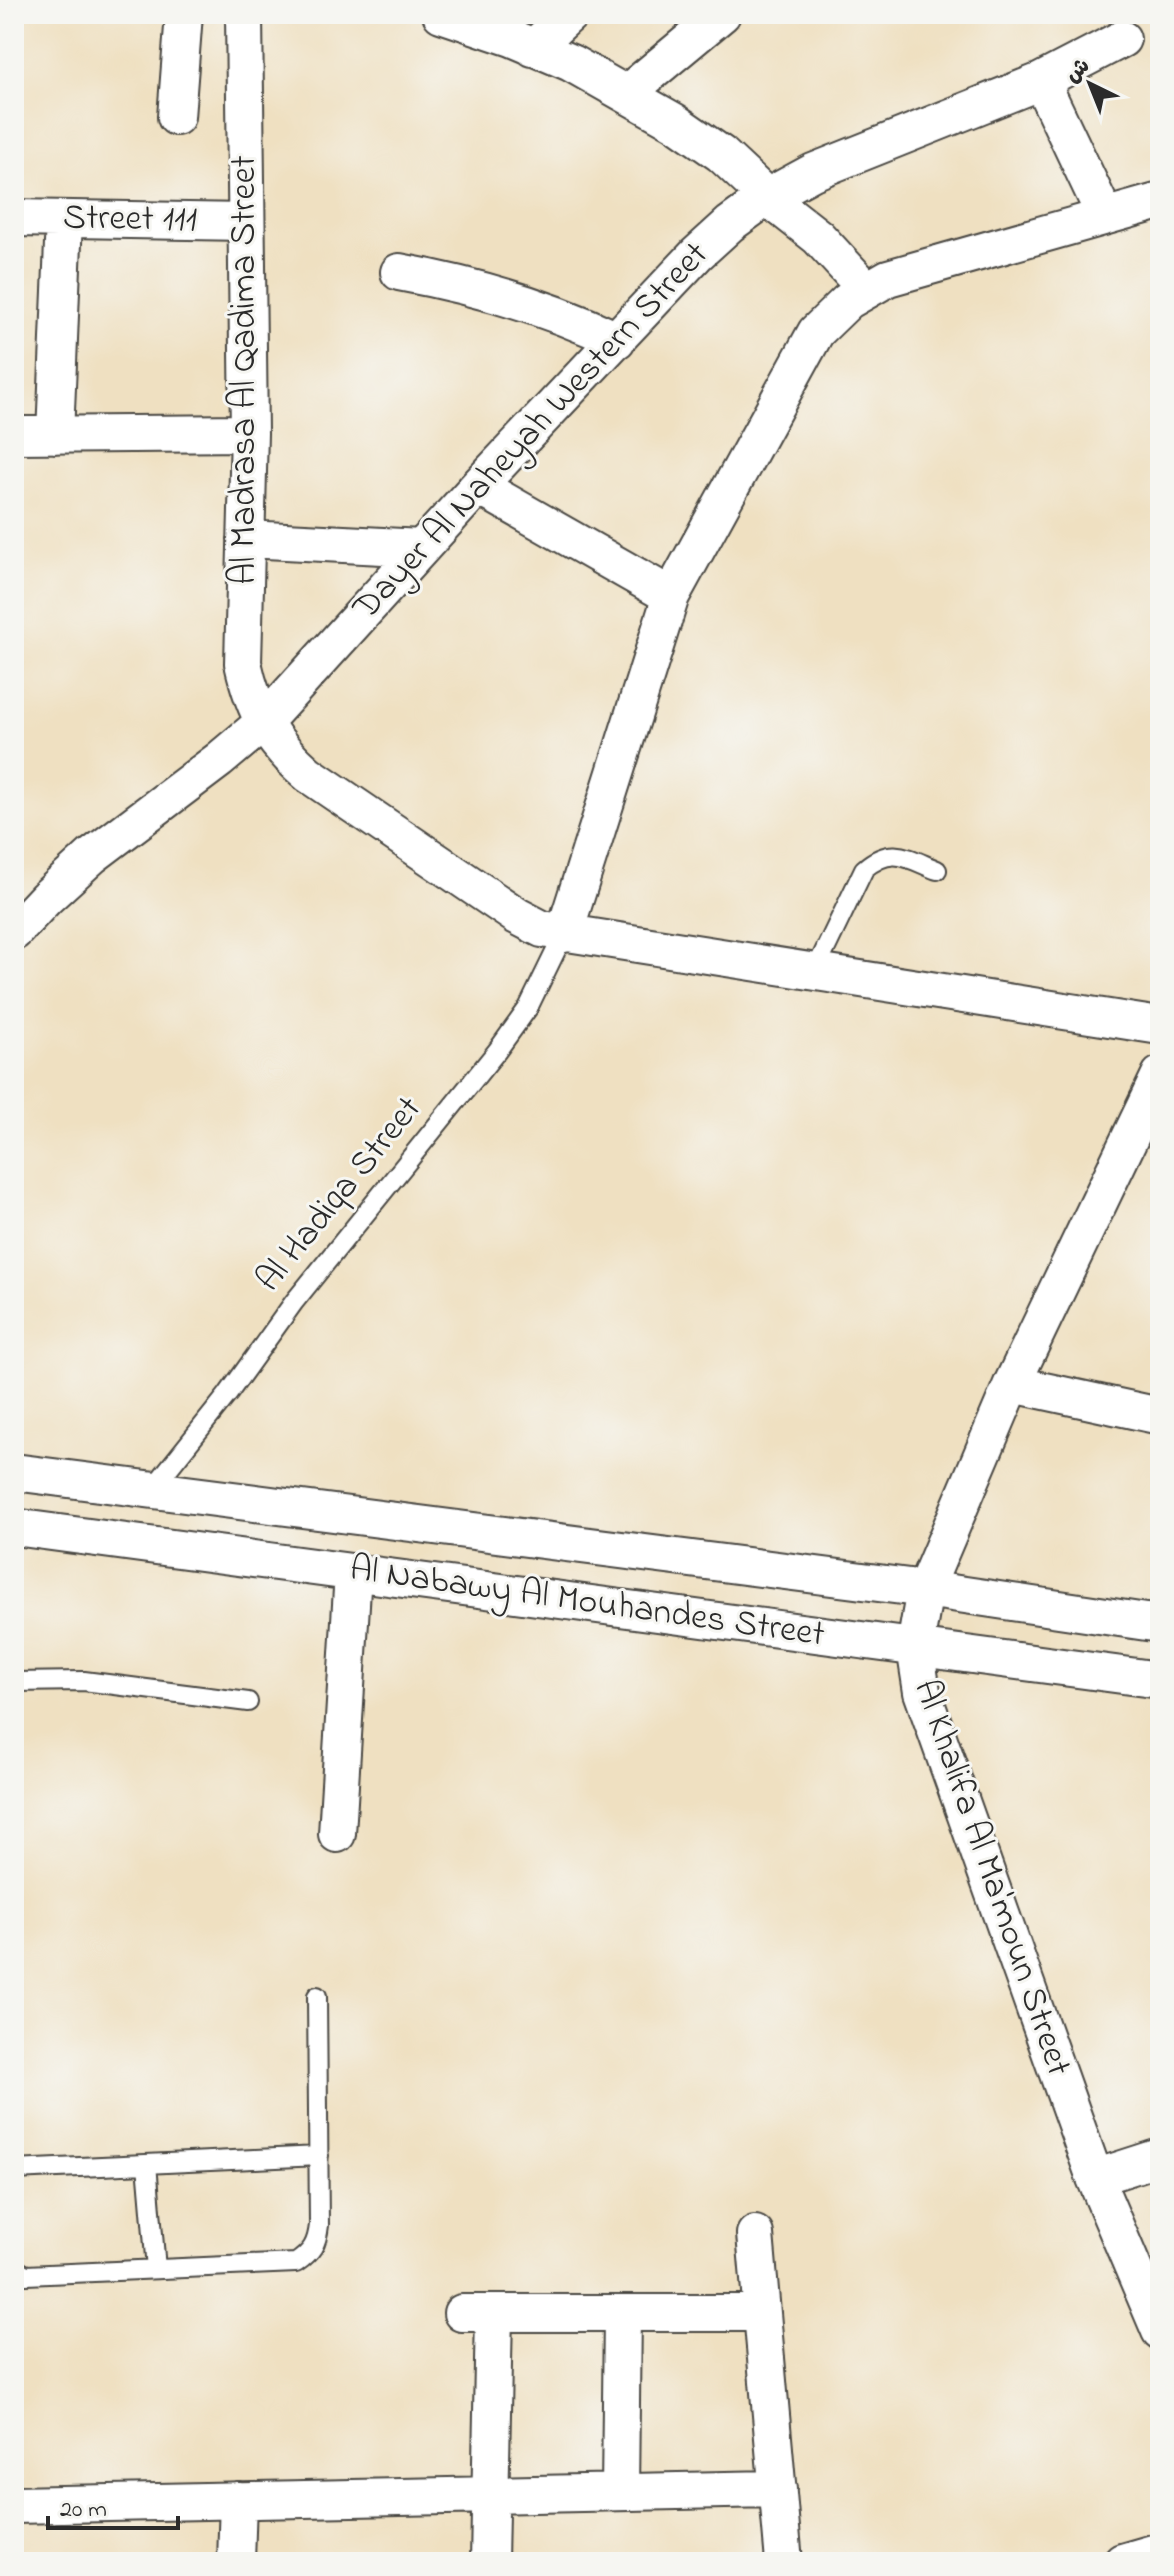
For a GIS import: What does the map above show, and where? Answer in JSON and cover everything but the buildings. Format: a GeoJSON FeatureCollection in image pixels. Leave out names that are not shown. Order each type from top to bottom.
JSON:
{"type":"FeatureCollection","features":[{"type":"Feature","properties":{"kind":"street"},"geometry":{"type":"LineString","coordinates":[[176,117],[184,14]]}},
{"type":"Feature","properties":{"kind":"street","name":"Al Madrasa Al Qadima Street"},"geometry":{"type":"LineString","coordinates":[[244,14],[249,433],[243,663],[250,694],[263,723],[290,759],[517,916],[542,929],[1160,1026]]}},
{"type":"Feature","properties":{"kind":"street"},"geometry":{"type":"LineString","coordinates":[[441,14],[571,63],[627,93],[721,154],[767,197],[818,237],[866,289]]}},
{"type":"Feature","properties":{"kind":"street"},"geometry":{"type":"LineString","coordinates":[[533,48],[570,14]]}},
{"type":"Feature","properties":{"kind":"street"},"geometry":{"type":"LineString","coordinates":[[627,93],[722,14]]}},
{"type":"Feature","properties":{"kind":"street","name":"Dayer Al Naheyah Western Street"},"geometry":{"type":"LineString","coordinates":[[14,932],[92,856],[263,723],[478,486],[697,254],[730,224],[767,197],[813,172],[1041,81],[1122,39]]}},
{"type":"Feature","properties":{"kind":"street"},"geometry":{"type":"LineString","coordinates":[[1041,81],[1105,216]]}},
{"type":"Feature","properties":{"kind":"street"},"geometry":{"type":"LineString","coordinates":[[564,934],[671,596],[816,332],[848,301],[866,289],[911,270],[1160,201]]}},
{"type":"Feature","properties":{"kind":"street","name":"Street 111"},"geometry":{"type":"LineString","coordinates":[[14,218],[246,222]]}},
{"type":"Feature","properties":{"kind":"street"},"geometry":{"type":"LineString","coordinates":[[55,435],[64,219]]}},
{"type":"Feature","properties":{"kind":"street"},"geometry":{"type":"LineString","coordinates":[[399,272],[462,283],[523,300],[617,340]]}},
{"type":"Feature","properties":{"kind":"street"},"geometry":{"type":"LineString","coordinates":[[14,435],[249,433]]}},
{"type":"Feature","properties":{"kind":"street"},"geometry":{"type":"LineString","coordinates":[[478,486],[671,596]]}},
{"type":"Feature","properties":{"kind":"street"},"geometry":{"type":"LineString","coordinates":[[246,539],[422,548]]}},
{"type":"Feature","properties":{"kind":"street","name":"Al Khalifa Al Ma'moun Street"},"geometry":{"type":"LineString","coordinates":[[1160,1075],[1012,1384],[925,1589],[915,1647],[922,1692],[1095,2178],[1160,2331]]}},
{"type":"Feature","properties":{"kind":"street"},"geometry":{"type":"LineString","coordinates":[[1012,1384],[1160,1416]]}},
{"type":"Feature","properties":{"kind":"street","name":"Al Nabawy Al Mouhandes Street"},"geometry":{"type":"LineString","coordinates":[[14,1472],[925,1589],[1160,1624]]}},
{"type":"Feature","properties":{"kind":"street"},"geometry":{"type":"LineString","coordinates":[[113,1540],[153,1488]]}},
{"type":"Feature","properties":{"kind":"street","name":"Al Nabawy Al Mouhandes Street"},"geometry":{"type":"LineString","coordinates":[[14,1527],[1160,1680]]}},
{"type":"Feature","properties":{"kind":"street"},"geometry":{"type":"LineString","coordinates":[[337,1834],[353,1572]]}},
{"type":"Feature","properties":{"kind":"street"},"geometry":{"type":"LineString","coordinates":[[1095,2178],[1160,2157]]}},
{"type":"Feature","properties":{"kind":"street"},"geometry":{"type":"LineString","coordinates":[[755,2234],[784,2562]]}},
{"type":"Feature","properties":{"kind":"street"},"geometry":{"type":"LineString","coordinates":[[489,2562],[490,2495],[478,2313],[762,2313]]}},
{"type":"Feature","properties":{"kind":"street"},"geometry":{"type":"LineString","coordinates":[[620,2492],[622,2313]]}},
{"type":"Feature","properties":{"kind":"street"},"geometry":{"type":"LineString","coordinates":[[14,2505],[778,2489]]}},
{"type":"Feature","properties":{"kind":"street"},"geometry":{"type":"LineString","coordinates":[[236,2562],[238,2500]]}},
{"type":"Feature","properties":{"kind":"street"},"geometry":{"type":"LineString","coordinates":[[1122,2562],[1160,2551]]}},
{"type":"Feature","properties":{"kind":"lane"},"geometry":{"type":"LineString","coordinates":[[814,973],[864,869],[887,855],[899,855],[937,870]]}},
{"type":"Feature","properties":{"kind":"lane","name":"Al Hadiqa Street"},"geometry":{"type":"LineString","coordinates":[[153,1488],[228,1394],[294,1302],[497,1051],[528,1008],[564,934]]}},
{"type":"Feature","properties":{"kind":"lane"},"geometry":{"type":"LineString","coordinates":[[14,1682],[84,1681],[248,1702]]}},
{"type":"Feature","properties":{"kind":"lane"},"geometry":{"type":"LineString","coordinates":[[14,2268],[26,2275],[296,2263],[312,2252],[319,2225],[317,1996]]}},
{"type":"Feature","properties":{"kind":"lane"},"geometry":{"type":"LineString","coordinates":[[14,2170],[319,2156]]}},
{"type":"Feature","properties":{"kind":"lane"},"geometry":{"type":"LineString","coordinates":[[147,2164],[156,2269]]}}]}
